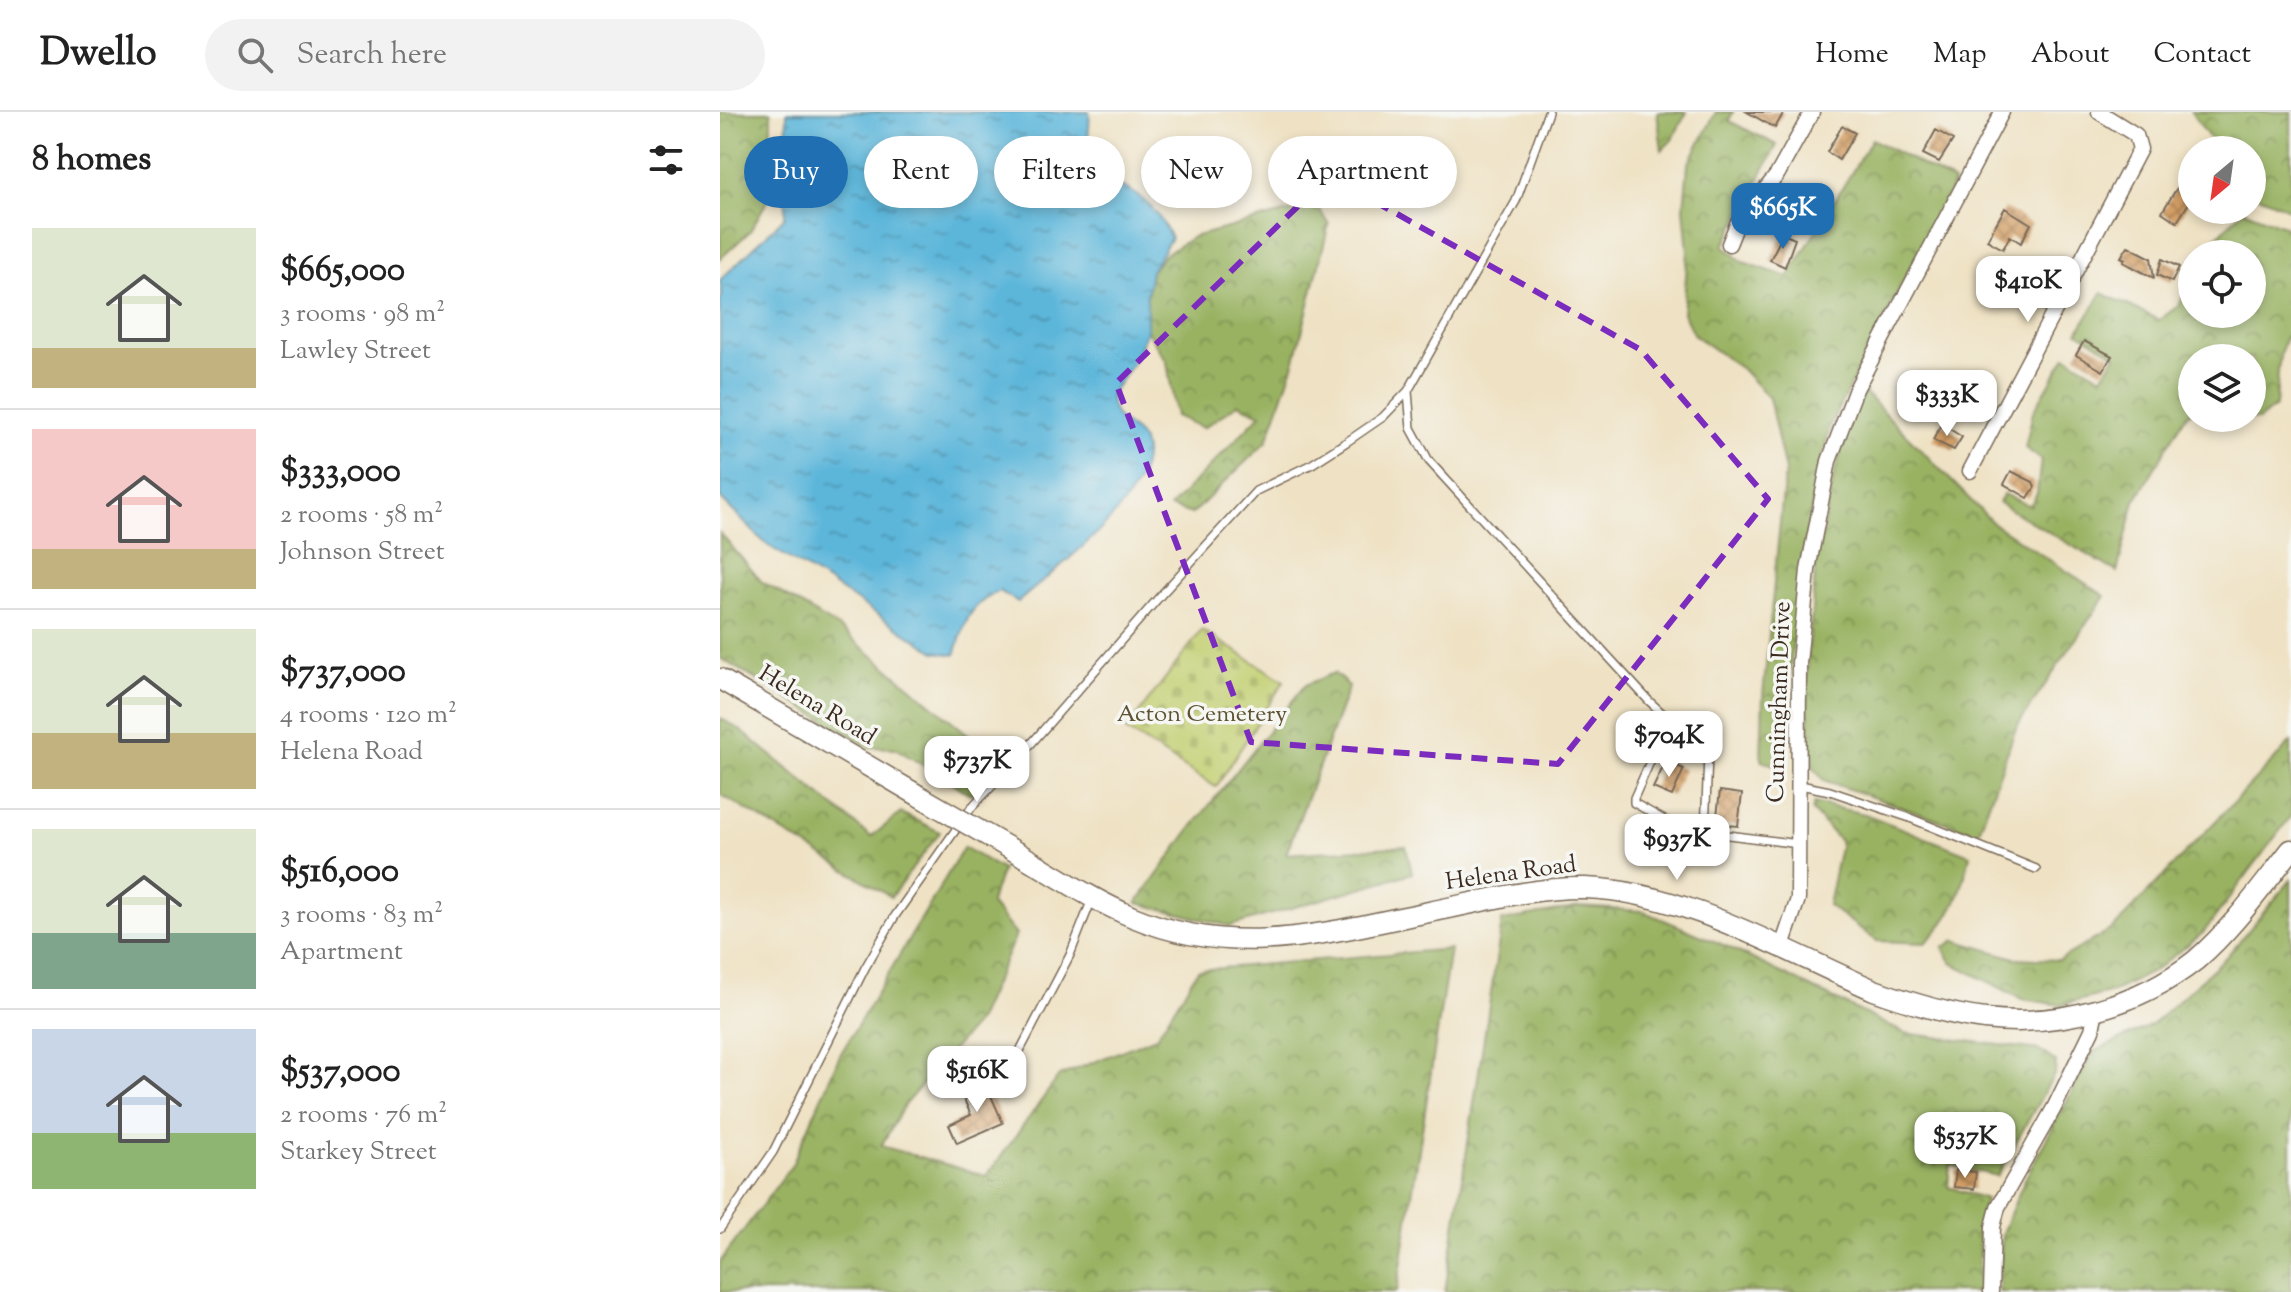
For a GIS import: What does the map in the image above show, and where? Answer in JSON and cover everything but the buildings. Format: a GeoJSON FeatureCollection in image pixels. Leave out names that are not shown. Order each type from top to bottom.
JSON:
{"type":"FeatureCollection","features":[{"type":"Feature","properties":{"kind":"main road","name":"Helena Road"},"geometry":{"type":"LineString","coordinates":[[720,679],[1093,897],[1159,927],[1187,935],[1243,941],[1308,936],[1538,891],[1605,889],[1686,907],[1874,990],[1957,1016],[1986,1021],[2028,1022],[2072,1017],[2140,994],[2194,961],[2228,928],[2291,850]]}},
{"type":"Feature","properties":{"kind":"street"},"geometry":{"type":"LineString","coordinates":[[1729,244],[1737,224],[1777,175],[1812,112]]}},
{"type":"Feature","properties":{"kind":"street","name":"Cunningham Drive"},"geometry":{"type":"LineString","coordinates":[[1781,949],[1798,899],[1799,663],[1805,595],[1829,461],[1856,389],[2002,112]]}},
{"type":"Feature","properties":{"kind":"street"},"geometry":{"type":"LineString","coordinates":[[1970,471],[2140,149],[2136,135],[2099,112]]}},
{"type":"Feature","properties":{"kind":"street"},"geometry":{"type":"LineString","coordinates":[[1991,1292],[1993,1227],[1998,1207],[2054,1108],[2092,1030],[2096,1010]]}},
{"type":"Feature","properties":{"kind":"lane"},"geometry":{"type":"LineString","coordinates":[[720,1229],[773,1152],[865,968],[895,916],[971,808],[1256,491],[1312,464],[1348,441],[1383,417],[1408,391],[1516,201],[1548,112]]}},
{"type":"Feature","properties":{"kind":"lane"},"geometry":{"type":"LineString","coordinates":[[1408,391],[1411,428],[1429,461],[1649,701],[1708,755],[1705,832]]}},
{"type":"Feature","properties":{"kind":"lane"},"geometry":{"type":"LineString","coordinates":[[1669,719],[1634,803],[1675,826],[1799,844]]}},
{"type":"Feature","properties":{"kind":"lane"},"geometry":{"type":"LineString","coordinates":[[1800,785],[1830,791],[1910,818],[2036,869]]}},
{"type":"Feature","properties":{"kind":"lane"},"geometry":{"type":"LineString","coordinates":[[1013,1064],[1070,955],[1093,897]]}},
{"type":"Feature","properties":{"kind":"highlighted area"},"geometry":{"type":"Polygon","coordinates":[[[1329,176],[1641,350],[1768,499],[1558,764],[1251,742],[1116,383],[1329,176]]]}},
{"type":"Feature","properties":{"kind":"green space"},"geometry":{"type":"Polygon","coordinates":[[[720,112],[771,112],[771,136],[744,136],[744,208],[763,208],[750,231],[720,259],[720,112]]]}},
{"type":"Feature","properties":{"kind":"green space"},"geometry":{"type":"Polygon","coordinates":[[[1657,112],[1687,112],[1672,140],[1662,150],[1657,112]]]}},
{"type":"Feature","properties":{"kind":"green space"},"geometry":{"type":"Polygon","coordinates":[[[1716,112],[1733,112],[1729,121],[1777,145],[1724,246],[1743,262],[1788,277],[1872,139],[1954,182],[1831,423],[1816,481],[1802,561],[1780,763],[1774,765],[1761,760],[1763,696],[1785,471],[1769,398],[1742,369],[1694,335],[1683,313],[1688,252],[1684,208],[1688,165],[1716,112]]]}},
{"type":"Feature","properties":{"kind":"green space"},"geometry":{"type":"Polygon","coordinates":[[[2191,112],[2291,112],[2291,210],[2266,199],[2266,136],[2208,136],[2191,112]]]}},
{"type":"Feature","properties":{"kind":"green space"},"geometry":{"type":"Polygon","coordinates":[[[1318,208],[1329,224],[1295,360],[1267,441],[1192,514],[1170,507],[1261,414],[1238,404],[1203,428],[1176,416],[1167,362],[1147,331],[1147,294],[1151,271],[1164,255],[1193,237],[1296,210],[1318,208]]]}},
{"type":"Feature","properties":{"kind":"green space"},"geometry":{"type":"Polygon","coordinates":[[[2266,219],[2291,229],[2291,330],[2280,356],[2276,406],[2266,414],[2266,344],[2178,344],[2178,429],[2135,501],[2117,572],[1999,503],[2004,494],[2030,506],[2037,493],[2041,459],[2025,448],[2033,412],[2066,356],[2102,377],[2116,355],[2078,332],[2102,293],[2159,320],[2178,306],[2178,328],[2266,328],[2266,240],[2216,238],[2230,224],[2266,224],[2266,219]]]}},
{"type":"Feature","properties":{"kind":"green space"},"geometry":{"type":"Polygon","coordinates":[[[1864,392],[1994,524],[2105,596],[2016,728],[1978,834],[1823,780],[1812,765],[1806,682],[1816,561],[1848,426],[1864,392]]]}},
{"type":"Feature","properties":{"kind":"green space"},"geometry":{"type":"Polygon","coordinates":[[[720,533],[761,581],[838,627],[998,759],[972,795],[895,748],[869,747],[720,658],[720,533]]]}},
{"type":"Feature","properties":{"kind":"green space","name":"Acton Cemetery"},"geometry":{"type":"Polygon","coordinates":[[[1202,630],[1284,681],[1216,787],[1126,730],[1202,630]]]}},
{"type":"Feature","properties":{"kind":"green space"},"geometry":{"type":"Polygon","coordinates":[[[1334,673],[1349,686],[1286,854],[1406,846],[1412,873],[1230,926],[1137,903],[1192,827],[1305,685],[1334,673]]]}},
{"type":"Feature","properties":{"kind":"green space"},"geometry":{"type":"Polygon","coordinates":[[[720,718],[739,729],[871,837],[901,813],[940,832],[891,897],[720,794],[720,718]]]}},
{"type":"Feature","properties":{"kind":"green space"},"geometry":{"type":"Polygon","coordinates":[[[2291,742],[2291,816],[2203,933],[2154,971],[2112,992],[2061,1005],[2022,999],[1952,963],[1943,948],[1955,940],[2015,958],[2059,960],[2114,928],[2291,742]]]}},
{"type":"Feature","properties":{"kind":"green space"},"geometry":{"type":"Polygon","coordinates":[[[1814,803],[1865,814],[1970,855],[1956,903],[1925,943],[1877,941],[1828,905],[1841,842],[1812,811],[1814,803]]]}},
{"type":"Feature","properties":{"kind":"green space"},"geometry":{"type":"Polygon","coordinates":[[[964,847],[1002,870],[990,903],[1016,935],[977,1022],[905,1104],[881,1146],[987,1176],[1059,1076],[1156,1037],[1198,970],[1450,949],[1397,1292],[720,1292],[720,1262],[792,1165],[840,1055],[964,847]]]}},
{"type":"Feature","properties":{"kind":"green space"},"geometry":{"type":"Polygon","coordinates":[[[2291,880],[2291,1292],[1999,1292],[2002,1233],[2025,1179],[2093,1052],[2152,1025],[2226,957],[2291,880]]]}},
{"type":"Feature","properties":{"kind":"green space"},"geometry":{"type":"Polygon","coordinates":[[[1580,907],[1643,911],[1728,947],[1904,1033],[2039,1050],[2056,1062],[2055,1073],[1997,1176],[1950,1165],[1948,1187],[1986,1199],[1979,1222],[1979,1292],[1445,1292],[1502,921],[1580,907]]]}},
{"type":"Feature","properties":{"kind":"water"},"geometry":{"type":"Polygon","coordinates":[[[787,112],[1089,112],[1088,136],[994,136],[994,208],[1125,208],[1125,188],[1141,198],[1141,208],[1152,208],[1156,212],[1171,238],[1151,271],[1147,294],[1147,331],[1132,364],[1110,396],[1115,414],[1144,444],[1142,471],[1132,492],[1096,534],[1018,602],[999,591],[980,603],[965,625],[955,655],[935,652],[767,545],[720,498],[720,280],[785,217],[785,208],[848,208],[848,136],[787,136],[787,112]]]}}]}
